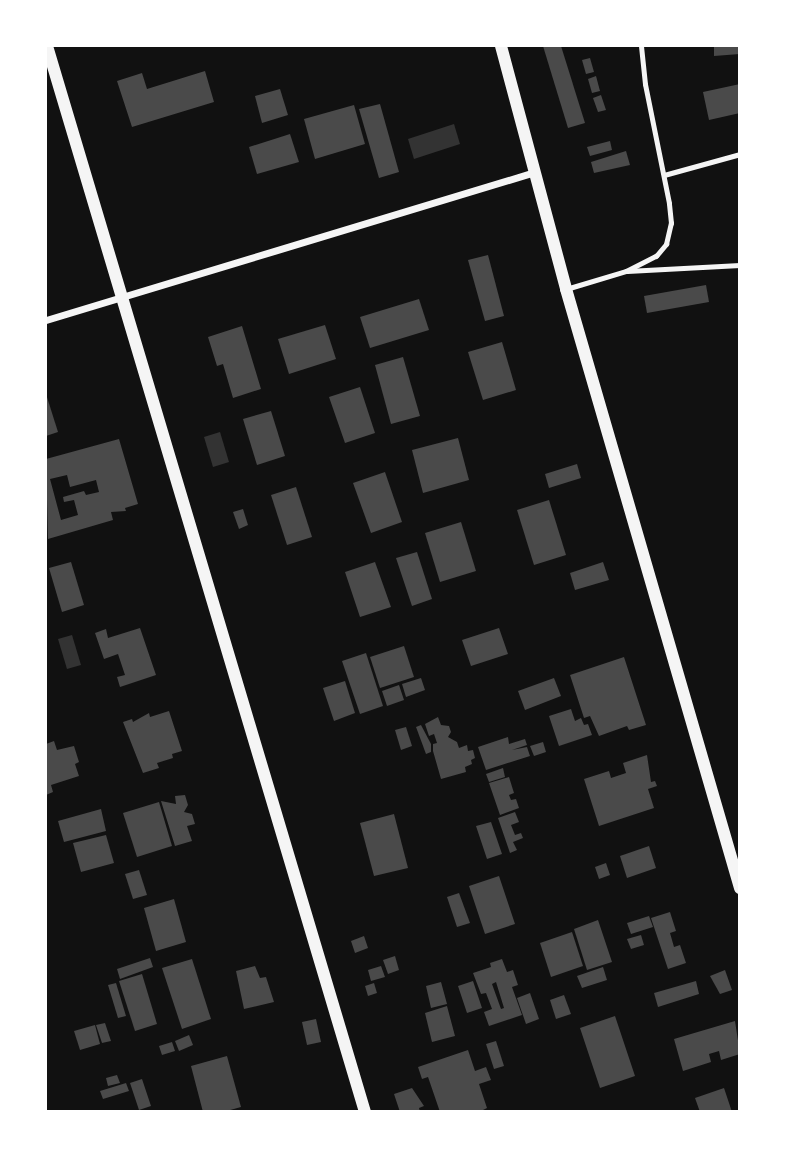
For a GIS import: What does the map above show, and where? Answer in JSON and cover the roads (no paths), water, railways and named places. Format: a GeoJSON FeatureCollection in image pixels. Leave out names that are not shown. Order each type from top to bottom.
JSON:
{"type":"FeatureCollection","features":[{"type":"Feature","properties":{"kind":"street"},"geometry":{"type":"LineString","coordinates":[[47,46],[365,1111]]}},
{"type":"Feature","properties":{"kind":"street"},"geometry":{"type":"LineString","coordinates":[[501,46],[566,289],[740,888]]}},
{"type":"Feature","properties":{"kind":"street"},"geometry":{"type":"LineString","coordinates":[[46,320],[535,172]]}},
{"type":"Feature","properties":{"kind":"lane"},"geometry":{"type":"LineString","coordinates":[[566,289],[626,271],[656,256],[666,244],[671,223],[645,83],[641,46]]}},
{"type":"Feature","properties":{"kind":"lane"},"geometry":{"type":"LineString","coordinates":[[664,176],[740,154]]}},
{"type":"Feature","properties":{"kind":"lane"},"geometry":{"type":"LineString","coordinates":[[626,271],[688,270],[740,265]]}}]}
